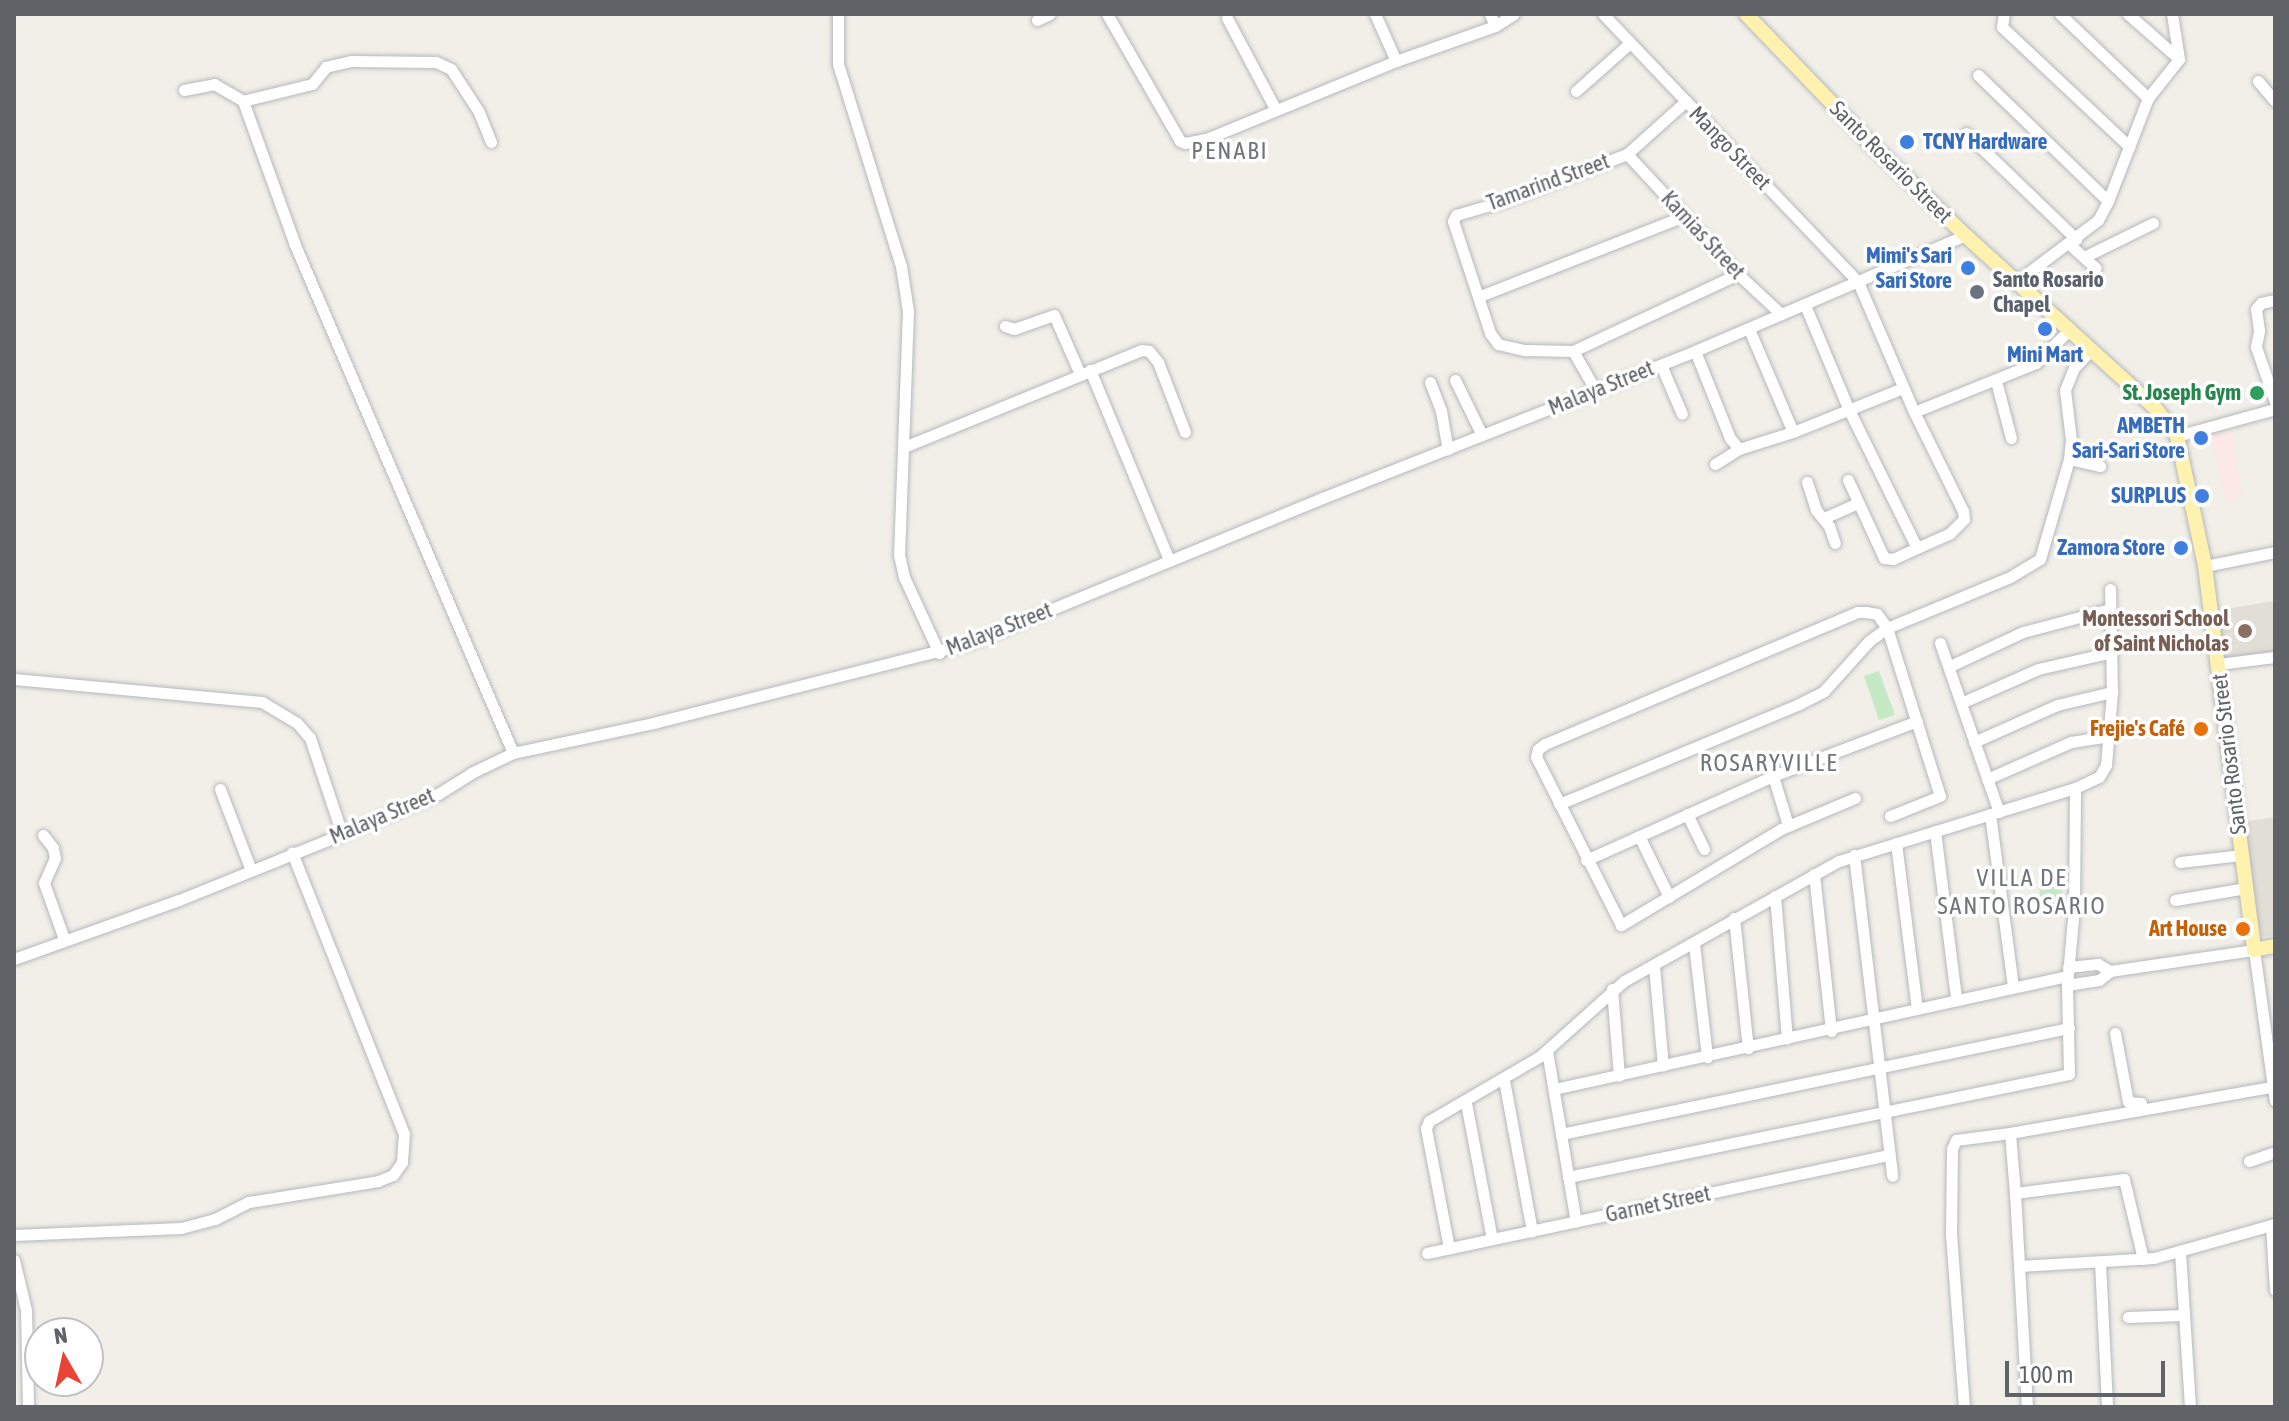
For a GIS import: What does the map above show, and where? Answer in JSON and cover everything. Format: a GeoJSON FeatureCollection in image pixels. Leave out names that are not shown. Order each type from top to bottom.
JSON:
{"type":"FeatureCollection","features":[{"type":"Feature","properties":{"kind":"main road","name":"Santo Rosario Street"},"geometry":{"type":"LineString","coordinates":[[1746,14],[1965,235],[2156,409],[2177,436],[2205,566],[2254,950]]}},
{"type":"Feature","properties":{"kind":"main road"},"geometry":{"type":"LineString","coordinates":[[2254,950],[2275,946]]}},
{"type":"Feature","properties":{"kind":"street"},"geometry":{"type":"LineString","coordinates":[[838,14],[838,64],[901,266],[906,296],[899,555],[904,577],[939,653]]}},
{"type":"Feature","properties":{"kind":"street"},"geometry":{"type":"LineString","coordinates":[[1037,20],[1050,14]]}},
{"type":"Feature","properties":{"kind":"street"},"geometry":{"type":"LineString","coordinates":[[1107,14],[1180,141],[1206,139],[1396,61],[1495,26],[1514,14]]}},
{"type":"Feature","properties":{"kind":"street"},"geometry":{"type":"LineString","coordinates":[[1375,14],[1396,61]]}},
{"type":"Feature","properties":{"kind":"street"},"geometry":{"type":"LineString","coordinates":[[1490,14],[1495,26]]}},
{"type":"Feature","properties":{"kind":"street","name":"Mango Street"},"geometry":{"type":"LineString","coordinates":[[1603,14],[1858,282]]}},
{"type":"Feature","properties":{"kind":"street"},"geometry":{"type":"LineString","coordinates":[[2004,14],[2002,27],[2130,147]]}},
{"type":"Feature","properties":{"kind":"street"},"geometry":{"type":"LineString","coordinates":[[2060,14],[2148,98]]}},
{"type":"Feature","properties":{"kind":"street"},"geometry":{"type":"LineString","coordinates":[[2128,14],[2179,59]]}},
{"type":"Feature","properties":{"kind":"street"},"geometry":{"type":"LineString","coordinates":[[2016,282],[2098,220],[2148,98],[2179,59],[2172,14]]}},
{"type":"Feature","properties":{"kind":"street"},"geometry":{"type":"LineString","coordinates":[[1227,18],[1276,110]]}},
{"type":"Feature","properties":{"kind":"street"},"geometry":{"type":"LineString","coordinates":[[1576,91],[1630,43]]}},
{"type":"Feature","properties":{"kind":"street"},"geometry":{"type":"LineString","coordinates":[[243,101],[312,84],[326,67],[351,61],[436,62],[451,69],[479,112],[491,142]]}},
{"type":"Feature","properties":{"kind":"street"},"geometry":{"type":"LineString","coordinates":[[1978,75],[2108,201]]}},
{"type":"Feature","properties":{"kind":"street"},"geometry":{"type":"LineString","coordinates":[[2258,81],[2275,101]]}},
{"type":"Feature","properties":{"kind":"street"},"geometry":{"type":"LineString","coordinates":[[184,90],[214,84],[243,101],[295,245],[513,753]]}},
{"type":"Feature","properties":{"kind":"street","name":"Tamarind Street"},"geometry":{"type":"LineString","coordinates":[[1480,296],[1453,221],[1456,215],[1504,201],[1627,154],[1686,101]]}},
{"type":"Feature","properties":{"kind":"street"},"geometry":{"type":"LineString","coordinates":[[1966,133],[2096,268]]}},
{"type":"Feature","properties":{"kind":"street","name":"Kamias Street"},"geometry":{"type":"LineString","coordinates":[[1627,154],[1738,274],[1781,314]]}},
{"type":"Feature","properties":{"kind":"street"},"geometry":{"type":"LineString","coordinates":[[1684,216],[1480,296],[1490,333],[1498,344],[1543,352],[1573,351],[1738,274]]}},
{"type":"Feature","properties":{"kind":"street"},"geometry":{"type":"LineString","coordinates":[[2084,257],[2153,223]]}},
{"type":"Feature","properties":{"kind":"street","name":"Malaya Street"},"geometry":{"type":"LineString","coordinates":[[14,959],[179,900],[342,834],[438,794],[513,753],[939,653],[1661,365],[1965,235]]}},
{"type":"Feature","properties":{"kind":"street"},"geometry":{"type":"LineString","coordinates":[[1848,480],[1884,558],[1893,559],[1950,533],[1964,519],[1858,282]]}},
{"type":"Feature","properties":{"kind":"street"},"geometry":{"type":"LineString","coordinates":[[2275,300],[2261,303],[2256,309],[2259,331],[2256,347],[2275,402]]}},
{"type":"Feature","properties":{"kind":"street"},"geometry":{"type":"LineString","coordinates":[[1805,305],[1849,410],[1917,548]]}},
{"type":"Feature","properties":{"kind":"street"},"geometry":{"type":"LineString","coordinates":[[1005,326],[1014,329],[1054,315],[1085,372],[1169,560]]}},
{"type":"Feature","properties":{"kind":"street"},"geometry":{"type":"LineString","coordinates":[[1749,329],[1793,432]]}},
{"type":"Feature","properties":{"kind":"street"},"geometry":{"type":"LineString","coordinates":[[1914,412],[1996,381],[2046,357],[2068,331]]}},
{"type":"Feature","properties":{"kind":"street"},"geometry":{"type":"LineString","coordinates":[[904,447],[1133,352],[1149,351],[1158,362],[1185,432]]}},
{"type":"Feature","properties":{"kind":"street"},"geometry":{"type":"LineString","coordinates":[[1573,351],[1596,391]]}},
{"type":"Feature","properties":{"kind":"street"},"geometry":{"type":"LineString","coordinates":[[1695,351],[1730,438],[1739,449]]}},
{"type":"Feature","properties":{"kind":"street"},"geometry":{"type":"LineString","coordinates":[[1559,804],[1799,704],[1824,691],[1869,641],[1887,628],[2010,577],[2040,559],[2069,459],[2071,440],[2065,390],[2074,368],[2090,351]]}},
{"type":"Feature","properties":{"kind":"street"},"geometry":{"type":"LineString","coordinates":[[1661,365],[1682,414]]}},
{"type":"Feature","properties":{"kind":"street"},"geometry":{"type":"LineString","coordinates":[[1455,380],[1482,435]]}},
{"type":"Feature","properties":{"kind":"street"},"geometry":{"type":"LineString","coordinates":[[1996,381],[2011,438]]}},
{"type":"Feature","properties":{"kind":"street"},"geometry":{"type":"LineString","coordinates":[[1430,382],[1441,411],[1448,449]]}},
{"type":"Feature","properties":{"kind":"street"},"geometry":{"type":"LineString","coordinates":[[1715,464],[1739,449],[1793,432],[1903,388]]}},
{"type":"Feature","properties":{"kind":"street"},"geometry":{"type":"LineString","coordinates":[[2177,436],[2275,409]]}},
{"type":"Feature","properties":{"kind":"street"},"geometry":{"type":"LineString","coordinates":[[2069,459],[2100,466]]}},
{"type":"Feature","properties":{"kind":"street"},"geometry":{"type":"LineString","coordinates":[[1807,482],[1816,510],[1824,518],[1835,543]]}},
{"type":"Feature","properties":{"kind":"street"},"geometry":{"type":"LineString","coordinates":[[1824,518],[1858,503]]}},
{"type":"Feature","properties":{"kind":"street"},"geometry":{"type":"LineString","coordinates":[[2205,566],[2275,552]]}},
{"type":"Feature","properties":{"kind":"street"},"geometry":{"type":"LineString","coordinates":[[1449,1248],[1427,1124],[1504,1080],[1547,1051],[1612,989],[1734,918],[1854,855],[2075,788],[2104,772],[2112,692],[2110,589]]}},
{"type":"Feature","properties":{"kind":"street"},"geometry":{"type":"LineString","coordinates":[[1950,666],[2023,632],[2110,609]]}},
{"type":"Feature","properties":{"kind":"street"},"geometry":{"type":"LineString","coordinates":[[1855,798],[1788,825],[1626,924],[1618,924],[1536,757],[1538,749],[1545,744],[1857,612],[1877,614],[1887,628],[1940,796],[1890,816]]}},
{"type":"Feature","properties":{"kind":"street"},"geometry":{"type":"LineString","coordinates":[[1940,643],[1987,779],[1994,813],[2013,986]]}},
{"type":"Feature","properties":{"kind":"street"},"geometry":{"type":"LineString","coordinates":[[1961,703],[2038,669],[2112,652]]}},
{"type":"Feature","properties":{"kind":"street"},"geometry":{"type":"LineString","coordinates":[[2218,664],[2275,657]]}},
{"type":"Feature","properties":{"kind":"street"},"geometry":{"type":"LineString","coordinates":[[14,679],[262,702],[297,723],[310,738],[342,834]]}},
{"type":"Feature","properties":{"kind":"street"},"geometry":{"type":"LineString","coordinates":[[1974,742],[2057,705],[2112,692]]}},
{"type":"Feature","properties":{"kind":"street"},"geometry":{"type":"LineString","coordinates":[[1586,860],[1773,776],[1917,721]]}},
{"type":"Feature","properties":{"kind":"street"},"geometry":{"type":"LineString","coordinates":[[1987,779],[2071,742],[2108,736]]}},
{"type":"Feature","properties":{"kind":"street"},"geometry":{"type":"LineString","coordinates":[[1773,776],[1788,825]]}},
{"type":"Feature","properties":{"kind":"street"},"geometry":{"type":"LineString","coordinates":[[1568,1177],[2069,1074],[2068,976],[2074,908],[2075,788]]}},
{"type":"Feature","properties":{"kind":"street"},"geometry":{"type":"LineString","coordinates":[[220,789],[251,870]]}},
{"type":"Feature","properties":{"kind":"street"},"geometry":{"type":"LineString","coordinates":[[1687,814],[1704,849]]}},
{"type":"Feature","properties":{"kind":"street"},"geometry":{"type":"LineString","coordinates":[[1935,831],[1956,998]]}},
{"type":"Feature","properties":{"kind":"street"},"geometry":{"type":"LineString","coordinates":[[43,835],[55,858],[44,883],[64,939]]}},
{"type":"Feature","properties":{"kind":"street"},"geometry":{"type":"LineString","coordinates":[[1639,836],[1669,897]]}},
{"type":"Feature","properties":{"kind":"street"},"geometry":{"type":"LineString","coordinates":[[1896,843],[1917,1009]]}},
{"type":"Feature","properties":{"kind":"street"},"geometry":{"type":"LineString","coordinates":[[14,1235],[181,1228],[215,1219],[249,1202],[378,1181],[393,1175],[402,1162],[404,1134],[292,852]]}},
{"type":"Feature","properties":{"kind":"street"},"geometry":{"type":"LineString","coordinates":[[1854,855],[1892,1176]]}},
{"type":"Feature","properties":{"kind":"street"},"geometry":{"type":"LineString","coordinates":[[2180,862],[2241,855]]}},
{"type":"Feature","properties":{"kind":"street"},"geometry":{"type":"LineString","coordinates":[[1814,874],[1831,1031]]}},
{"type":"Feature","properties":{"kind":"street"},"geometry":{"type":"LineString","coordinates":[[2175,900],[2246,888]]}},
{"type":"Feature","properties":{"kind":"street"},"geometry":{"type":"LineString","coordinates":[[1775,896],[1787,1038]]}},
{"type":"Feature","properties":{"kind":"street"},"geometry":{"type":"LineString","coordinates":[[1734,918],[1748,1048]]}},
{"type":"Feature","properties":{"kind":"street"},"geometry":{"type":"LineString","coordinates":[[1694,944],[1707,1057]]}},
{"type":"Feature","properties":{"kind":"street"},"geometry":{"type":"LineString","coordinates":[[2068,976],[2099,980],[2110,971],[2254,950]]}},
{"type":"Feature","properties":{"kind":"street","name":"Santo Rosario Street"},"geometry":{"type":"LineString","coordinates":[[2254,950],[2273,1092]]}},
{"type":"Feature","properties":{"kind":"street"},"geometry":{"type":"LineString","coordinates":[[1554,1089],[1831,1031],[1956,998],[2068,976],[2098,964],[2110,971]]}},
{"type":"Feature","properties":{"kind":"street"},"geometry":{"type":"LineString","coordinates":[[1654,966],[1663,1066]]}},
{"type":"Feature","properties":{"kind":"street"},"geometry":{"type":"LineString","coordinates":[[1612,989],[1619,1076]]}},
{"type":"Feature","properties":{"kind":"street"},"geometry":{"type":"LineString","coordinates":[[1561,1134],[2069,1028]]}},
{"type":"Feature","properties":{"kind":"street"},"geometry":{"type":"LineString","coordinates":[[2115,1033],[2128,1102],[2133,1105],[2148,1102],[2151,1107]]}},
{"type":"Feature","properties":{"kind":"street"},"geometry":{"type":"LineString","coordinates":[[1547,1051],[1576,1222]]}},
{"type":"Feature","properties":{"kind":"street"},"geometry":{"type":"LineString","coordinates":[[1504,1080],[1532,1231]]}},
{"type":"Feature","properties":{"kind":"street"},"geometry":{"type":"LineString","coordinates":[[1964,1407],[1951,1234],[1952,1149],[1956,1140],[2151,1107],[2273,1092]]}},
{"type":"Feature","properties":{"kind":"street"},"geometry":{"type":"LineString","coordinates":[[1466,1103],[1492,1239]]}},
{"type":"Feature","properties":{"kind":"street"},"geometry":{"type":"LineString","coordinates":[[2010,1133],[2027,1407]]}},
{"type":"Feature","properties":{"kind":"street"},"geometry":{"type":"LineString","coordinates":[[2249,1161],[2275,1152]]}},
{"type":"Feature","properties":{"kind":"street","name":"Garnet Street"},"geometry":{"type":"LineString","coordinates":[[1427,1253],[1889,1155]]}},
{"type":"Feature","properties":{"kind":"street"},"geometry":{"type":"LineString","coordinates":[[2015,1193],[2124,1179],[2143,1259]]}},
{"type":"Feature","properties":{"kind":"street"},"geometry":{"type":"LineString","coordinates":[[2019,1266],[2143,1259],[2180,1252],[2273,1224],[2275,1290]]}},
{"type":"Feature","properties":{"kind":"street"},"geometry":{"type":"LineString","coordinates":[[2180,1252],[2190,1407]]}},
{"type":"Feature","properties":{"kind":"street"},"geometry":{"type":"LineString","coordinates":[[14,1260],[26,1310],[28,1407]]}},
{"type":"Feature","properties":{"kind":"street"},"geometry":{"type":"LineString","coordinates":[[2100,1262],[2107,1407]]}},
{"type":"Feature","properties":{"kind":"street"},"geometry":{"type":"LineString","coordinates":[[2128,1317],[2184,1315]]}},
{"type":"Feature","properties":{"kind":"shaded area"},"geometry":{"type":"Polygon","coordinates":[[[2233,431],[2242,497],[2226,500],[2211,436],[2233,431]]]}},
{"type":"Feature","properties":{"kind":"shaded area","name":"Montessori School of Saint Nicholas"},"geometry":{"type":"Polygon","coordinates":[[[2275,601],[2275,651],[2219,659],[2211,611],[2275,601]]]}},
{"type":"Feature","properties":{"kind":"shaded area"},"geometry":{"type":"Polygon","coordinates":[[[2275,817],[2275,935],[2261,937],[2242,822],[2275,817]]]}},
{"type":"Feature","properties":{"kind":"green space"},"geometry":{"type":"Polygon","coordinates":[[[1879,671],[1895,715],[1879,720],[1864,676],[1879,671]]]}},
{"type":"Feature","properties":{"kind":"green space"},"geometry":{"type":"Polygon","coordinates":[[[2060,871],[2065,912],[2042,915],[2038,874],[2060,871]]]}},
{"type":"Feature","properties":{"kind":"place","name":"TCNY Hardware"},"geometry":{"type":"Point","coordinates":[1907,142]}},
{"type":"Feature","properties":{"kind":"place","name":"Mimi's Sari Sari Store"},"geometry":{"type":"Point","coordinates":[1968,268]}},
{"type":"Feature","properties":{"kind":"place","name":"Santo Rosario Chapel"},"geometry":{"type":"Point","coordinates":[1977,292]}},
{"type":"Feature","properties":{"kind":"place","name":"Mini Mart"},"geometry":{"type":"Point","coordinates":[2045,329]}},
{"type":"Feature","properties":{"kind":"place","name":"St. Joseph Gym"},"geometry":{"type":"Point","coordinates":[2257,393]}},
{"type":"Feature","properties":{"kind":"place","name":"AMBETH Sari-Sari Store"},"geometry":{"type":"Point","coordinates":[2201,438]}},
{"type":"Feature","properties":{"kind":"place","name":"SURPLUS"},"geometry":{"type":"Point","coordinates":[2202,496]}},
{"type":"Feature","properties":{"kind":"place","name":"Zamora Store"},"geometry":{"type":"Point","coordinates":[2181,548]}},
{"type":"Feature","properties":{"kind":"place","name":"Montessori School of Saint Nicholas"},"geometry":{"type":"Point","coordinates":[2245,631]}},
{"type":"Feature","properties":{"kind":"place","name":"Frejie's Café"},"geometry":{"type":"Point","coordinates":[2201,729]}},
{"type":"Feature","properties":{"kind":"place","name":"Art House"},"geometry":{"type":"Point","coordinates":[2243,929]}},
{"type":"Feature","properties":{"kind":"district","name":"PENABI"},"geometry":{"type":"Point","coordinates":[1230,151]}},
{"type":"Feature","properties":{"kind":"district","name":"ROSARYVILLE"},"geometry":{"type":"Point","coordinates":[1769,763]}},
{"type":"Feature","properties":{"kind":"district","name":"VILLA DE SANTO ROSARIO"},"geometry":{"type":"Point","coordinates":[2022,892]}}]}
